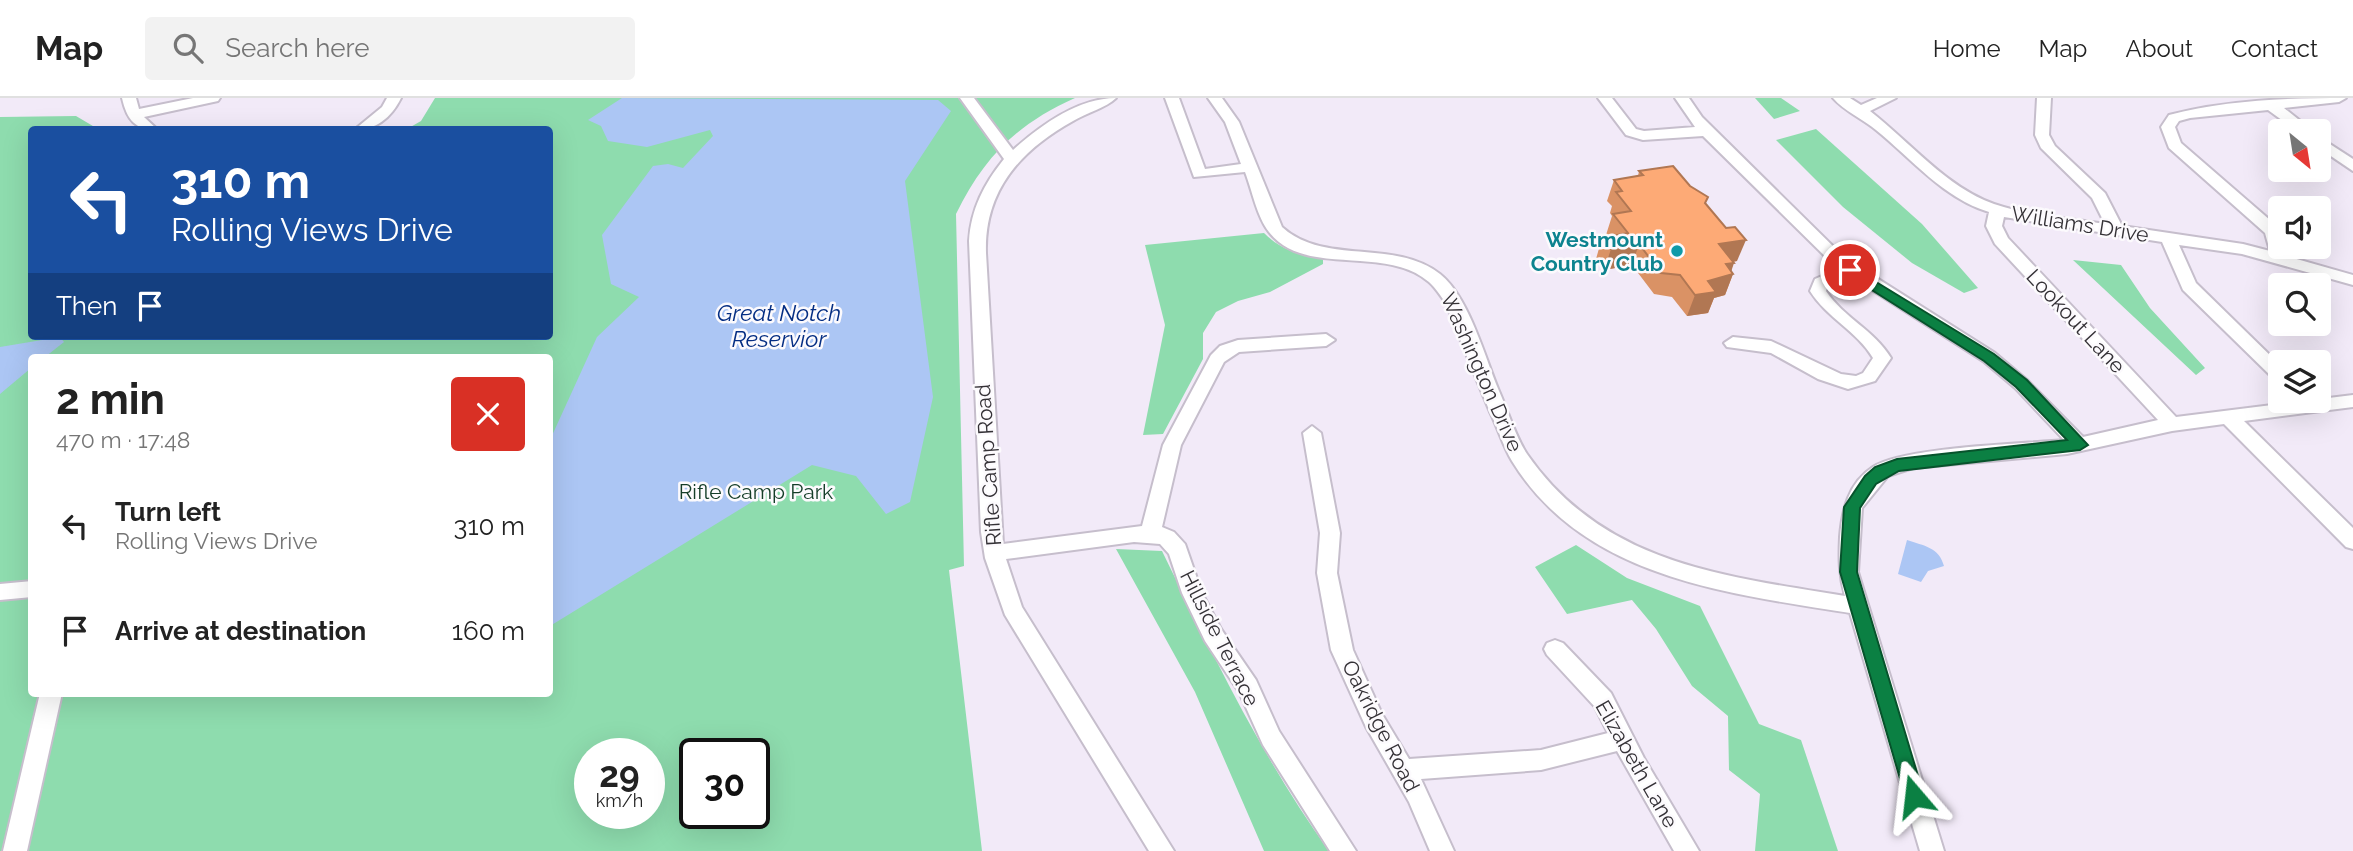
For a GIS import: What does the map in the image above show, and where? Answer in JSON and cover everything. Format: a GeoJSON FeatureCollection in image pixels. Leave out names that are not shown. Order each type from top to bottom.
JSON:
{"type":"FeatureCollection","features":[{"type":"Feature","properties":{"kind":"street"},"geometry":{"type":"LineString","coordinates":[[129,98],[133,115],[146,126]]}},
{"type":"Feature","properties":{"kind":"street"},"geometry":{"type":"LineString","coordinates":[[133,115],[213,98]]}},
{"type":"Feature","properties":{"kind":"street"},"geometry":{"type":"LineString","coordinates":[[366,126],[388,109],[394,98]]}},
{"type":"Feature","properties":{"kind":"street"},"geometry":{"type":"LineString","coordinates":[[967,98],[1013,161]]}},
{"type":"Feature","properties":{"kind":"street","name":"Rifle Camp Road"},"geometry":{"type":"LineString","coordinates":[[1109,98],[1055,124],[1013,161],[990,192],[980,215],[978,231],[982,384],[994,553],[1012,609],[1162,851]]}},
{"type":"Feature","properties":{"kind":"street"},"geometry":{"type":"LineString","coordinates":[[1172,98],[1199,174],[1249,167]]}},
{"type":"Feature","properties":{"kind":"street","name":"Washington Drive"},"geometry":{"type":"LineString","coordinates":[[1215,98],[1232,122],[1275,229],[1287,244],[1310,251],[1389,258],[1419,269],[1443,284],[1454,302],[1518,456],[1539,485],[1586,527],[1630,555],[1683,574],[1857,606]]}},
{"type":"Feature","properties":{"kind":"street"},"geometry":{"type":"LineString","coordinates":[[1605,98],[1631,132],[1643,136],[1707,131]]}},
{"type":"Feature","properties":{"kind":"street"},"geometry":{"type":"LineString","coordinates":[[1682,98],[1707,131],[1850,270],[1989,357],[2073,446]]}},
{"type":"Feature","properties":{"kind":"street","name":"Williams Drive"},"geometry":{"type":"LineString","coordinates":[[1840,98],[1878,122],[1951,190],[1997,211],[2268,255]]}},
{"type":"Feature","properties":{"kind":"street"},"geometry":{"type":"LineString","coordinates":[[1861,110],[1889,98]]}},
{"type":"Feature","properties":{"kind":"street"},"geometry":{"type":"LineString","coordinates":[[2044,98],[2042,135],[2048,148],[2099,196],[2116,230]]}},
{"type":"Feature","properties":{"kind":"street"},"geometry":{"type":"LineString","coordinates":[[2209,98],[2223,109]]}},
{"type":"Feature","properties":{"kind":"street"},"geometry":{"type":"LineString","coordinates":[[2268,227],[2170,139],[2168,127],[2174,118],[2223,109],[2339,98]]}},
{"type":"Feature","properties":{"kind":"street"},"geometry":{"type":"LineString","coordinates":[[2271,105],[2290,119]]}},
{"type":"Feature","properties":{"kind":"street"},"geometry":{"type":"LineString","coordinates":[[2331,150],[2353,166]]}},
{"type":"Feature","properties":{"kind":"street","name":"Lookout Lane"},"geometry":{"type":"LineString","coordinates":[[1997,211],[1994,226],[2001,240],[2172,424]]}},
{"type":"Feature","properties":{"kind":"street"},"geometry":{"type":"LineString","coordinates":[[2168,238],[2183,278],[2268,363]]}},
{"type":"Feature","properties":{"kind":"street","name":"Williams Drive"},"geometry":{"type":"LineString","coordinates":[[2284,259],[2353,280]]}},
{"type":"Feature","properties":{"kind":"street"},"geometry":{"type":"LineString","coordinates":[[1733,343],[1781,350],[1837,380],[1854,382],[1868,378],[1882,358],[1876,346],[1825,304],[1818,291],[1821,283],[1850,270]]}},
{"type":"Feature","properties":{"kind":"street"},"geometry":{"type":"LineString","coordinates":[[994,553],[1150,534],[1172,445],[1217,359],[1226,350],[1238,346],[1326,340]]}},
{"type":"Feature","properties":{"kind":"street"},"geometry":{"type":"LineString","coordinates":[[2331,403],[2353,401]]}},
{"type":"Feature","properties":{"kind":"street"},"geometry":{"type":"LineString","coordinates":[[1932,851],[1848,572],[1852,507],[1860,492],[1881,471],[1913,461],[2073,446],[2172,424],[2268,411]]}},
{"type":"Feature","properties":{"kind":"street"},"geometry":{"type":"LineString","coordinates":[[2228,417],[2345,524],[2353,541]]}},
{"type":"Feature","properties":{"kind":"street","name":"Oakridge Road"},"geometry":{"type":"LineString","coordinates":[[1312,433],[1330,533],[1327,573],[1342,650],[1374,720],[1442,851]]}},
{"type":"Feature","properties":{"kind":"street","name":"Hillside Terrace"},"geometry":{"type":"LineString","coordinates":[[1150,534],[1167,538],[1178,550],[1188,583],[1213,635],[1248,687],[1271,738],[1344,851]]}},
{"type":"Feature","properties":{"kind":"street"},"geometry":{"type":"LineString","coordinates":[[0,592],[28,589]]}},
{"type":"Feature","properties":{"kind":"street","name":"Elizabeth Lane"},"geometry":{"type":"LineString","coordinates":[[1555,649],[1603,700],[1687,851]]}},
{"type":"Feature","properties":{"kind":"street"},"geometry":{"type":"LineString","coordinates":[[15,851],[50,697]]}},
{"type":"Feature","properties":{"kind":"street"},"geometry":{"type":"LineString","coordinates":[[1402,770],[1541,760],[1623,739]]}},
{"type":"Feature","properties":{"kind":"green space","name":"Rifle Camp Park"},"geometry":{"type":"Polygon","coordinates":[[[435,98],[1075,98],[1036,119],[1004,144],[978,175],[956,214],[964,566],[949,570],[982,851],[0,851],[0,117],[76,116],[93,126],[28,126],[28,340],[553,340],[553,126],[412,126],[421,121],[435,98]]]}},
{"type":"Feature","properties":{"kind":"green space"},"geometry":{"type":"Polygon","coordinates":[[[1755,98],[1781,98],[1800,111],[1774,119],[1755,98]]]}},
{"type":"Feature","properties":{"kind":"green space"},"geometry":{"type":"Polygon","coordinates":[[[1816,129],[1922,224],[1978,288],[1964,293],[1912,263],[1843,207],[1776,140],[1816,129]]]}},
{"type":"Feature","properties":{"kind":"green space"},"geometry":{"type":"Polygon","coordinates":[[[1264,233],[1291,251],[1323,258],[1323,264],[1270,292],[1238,301],[1216,312],[1203,333],[1203,359],[1163,434],[1143,435],[1165,325],[1145,245],[1264,233]]]}},
{"type":"Feature","properties":{"kind":"green space"},"geometry":{"type":"Polygon","coordinates":[[[2073,260],[2121,265],[2150,308],[2205,368],[2196,375],[2073,260]]]}},
{"type":"Feature","properties":{"kind":"green space"},"geometry":{"type":"Polygon","coordinates":[[[1576,545],[1627,578],[1700,606],[1759,724],[1801,740],[1838,851],[1755,851],[1760,794],[1729,770],[1728,716],[1692,686],[1656,629],[1632,600],[1567,614],[1535,567],[1576,545]]]}},
{"type":"Feature","properties":{"kind":"green space"},"geometry":{"type":"Polygon","coordinates":[[[1116,549],[1162,551],[1260,742],[1329,851],[1264,851],[1195,692],[1116,549]]]}},
{"type":"Feature","properties":{"kind":"water","name":"Great Notch Reservior"},"geometry":{"type":"Polygon","coordinates":[[[622,98],[938,100],[951,111],[905,181],[933,397],[910,502],[886,514],[856,476],[812,465],[553,624],[553,433],[597,337],[639,297],[611,284],[602,235],[653,166],[668,164],[683,168],[713,136],[710,130],[647,147],[608,141],[601,126],[588,120],[622,98]]]}},
{"type":"Feature","properties":{"kind":"water"},"geometry":{"type":"Polygon","coordinates":[[[42,340],[64,342],[49,354],[28,354],[28,371],[0,394],[0,347],[42,340]]]}},
{"type":"Feature","properties":{"kind":"water"},"geometry":{"type":"Polygon","coordinates":[[[1907,540],[1935,551],[1944,566],[1928,571],[1921,582],[1898,574],[1907,540]]]}},
{"type":"Feature","properties":{"kind":"building","name":"Westmount Country Club"},"geometry":{"type":"Polygon","coordinates":[[[1673,166],[1690,186],[1708,197],[1705,203],[1726,228],[1735,227],[1746,240],[1719,244],[1734,263],[1726,264],[1733,274],[1708,281],[1716,292],[1695,295],[1680,275],[1661,273],[1639,244],[1611,249],[1602,238],[1628,233],[1613,214],[1631,211],[1616,192],[1622,191],[1614,180],[1643,175],[1639,171],[1673,166]]]}},
{"type":"Feature","properties":{"kind":"place","name":"Westmount Country Club"},"geometry":{"type":"Point","coordinates":[1677,251]}},
{"type":"Feature","properties":{"kind":"route"},"geometry":{"type":"LineString","coordinates":[[1850,270],[1989,357],[2021,384],[2080,445],[1913,461],[1897,465],[1881,471],[1871,480],[1852,507],[1847,544],[1848,572],[1914,796]]}}]}
